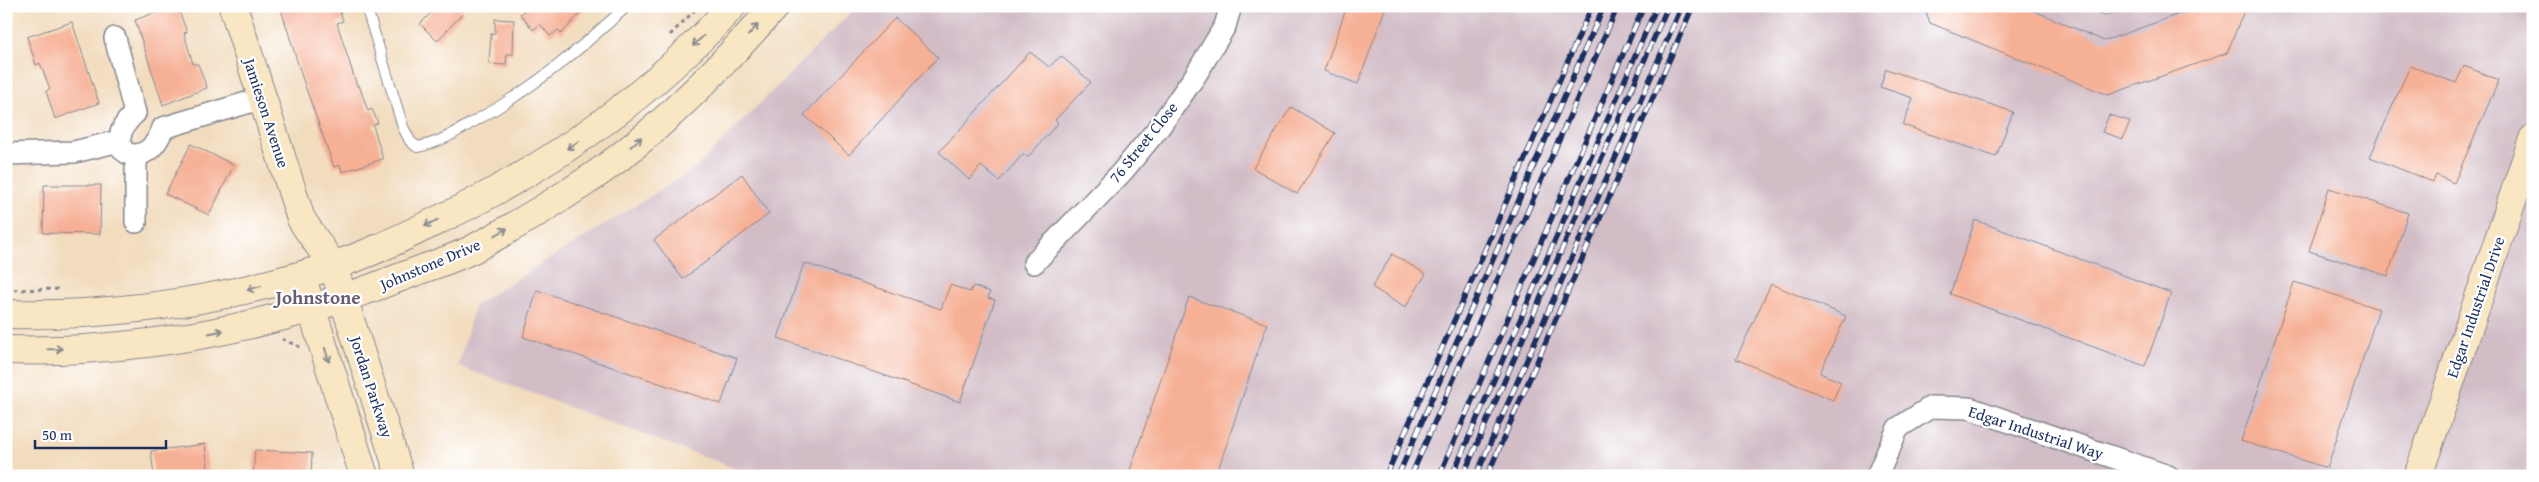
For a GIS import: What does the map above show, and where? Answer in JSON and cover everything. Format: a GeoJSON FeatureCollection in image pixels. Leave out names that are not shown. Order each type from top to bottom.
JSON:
{"type":"FeatureCollection","features":[{"type":"Feature","properties":{"kind":"main road","name":"Jamieson Avenue"},"geometry":{"type":"LineString","coordinates":[[233,6],[301,219],[333,266]]}},
{"type":"Feature","properties":{"kind":"main road"},"geometry":{"type":"LineString","coordinates":[[6,314],[71,314],[182,303],[333,266],[394,242],[524,176],[580,140],[652,83],[732,6]]}},
{"type":"Feature","properties":{"kind":"main road","name":"Johnstone Drive"},"geometry":{"type":"LineString","coordinates":[[6,350],[78,349],[172,340],[234,328],[312,309],[343,299],[471,250],[583,183],[630,148],[690,96],[775,6]]}},
{"type":"Feature","properties":{"kind":"main road","name":"Edgar Industrial Drive"},"geometry":{"type":"LineString","coordinates":[[2418,476],[2533,139]]}},
{"type":"Feature","properties":{"kind":"main road","name":"Jamieson Avenue"},"geometry":{"type":"LineString","coordinates":[[301,219],[301,275]]}},
{"type":"Feature","properties":{"kind":"main road","name":"Jordan Parkway"},"geometry":{"type":"LineString","coordinates":[[333,266],[400,476]]}},
{"type":"Feature","properties":{"kind":"main road","name":"Jordan Parkway"},"geometry":{"type":"LineString","coordinates":[[301,275],[364,476]]}},
{"type":"Feature","properties":{"kind":"street","name":"76 Street Close"},"geometry":{"type":"LineString","coordinates":[[1034,263],[1122,172],[1160,126],[1220,34],[1231,6]]}},
{"type":"Feature","properties":{"kind":"street"},"geometry":{"type":"LineString","coordinates":[[115,38],[135,113]]}},
{"type":"Feature","properties":{"kind":"street"},"geometry":{"type":"LineString","coordinates":[[162,128],[263,98]]}},
{"type":"Feature","properties":{"kind":"street"},"geometry":{"type":"LineString","coordinates":[[135,113],[152,118],[162,128]]}},
{"type":"Feature","properties":{"kind":"street"},"geometry":{"type":"LineString","coordinates":[[119,141],[124,124],[135,113]]}},
{"type":"Feature","properties":{"kind":"street"},"geometry":{"type":"LineString","coordinates":[[119,141],[128,154],[136,156],[149,151],[158,141],[162,128]]}},
{"type":"Feature","properties":{"kind":"street"},"geometry":{"type":"LineString","coordinates":[[6,154],[74,152],[119,141]]}},
{"type":"Feature","properties":{"kind":"street"},"geometry":{"type":"LineString","coordinates":[[136,156],[136,222]]}},
{"type":"Feature","properties":{"kind":"street","name":"Edgar Industrial Way"},"geometry":{"type":"LineString","coordinates":[[1877,476],[1898,428],[1931,407],[1969,408],[2168,476]]}},
{"type":"Feature","properties":{"kind":"lane"},"geometry":{"type":"LineString","coordinates":[[366,6],[403,127],[410,141],[417,146],[437,143],[510,102],[590,40],[627,6]]}},
{"type":"Feature","properties":{"kind":"lane"},"geometry":{"type":"LineString","coordinates":[[2098,6],[2104,9],[2120,6]]}},
{"type":"Feature","properties":{"kind":"path"},"geometry":{"type":"LineString","coordinates":[[666,38],[698,6]]}},
{"type":"Feature","properties":{"kind":"path"},"geometry":{"type":"LineString","coordinates":[[6,290],[66,289]]}},
{"type":"Feature","properties":{"kind":"shaded area"},"geometry":{"type":"Polygon","coordinates":[[[857,6],[2533,6],[2533,476],[756,476],[458,366],[475,305],[696,168],[857,6]]]}},
{"type":"Feature","properties":{"kind":"building"},"geometry":{"type":"Polygon","coordinates":[[[177,6],[187,32],[184,33],[193,64],[198,64],[207,88],[163,105],[135,20],[177,6]]]}},
{"type":"Feature","properties":{"kind":"building"},"geometry":{"type":"Polygon","coordinates":[[[280,6],[338,6],[343,21],[337,23],[357,86],[359,85],[368,111],[372,109],[378,123],[373,125],[383,159],[342,172],[340,165],[334,167],[304,83],[280,6]]]}},
{"type":"Feature","properties":{"kind":"building"},"geometry":{"type":"Polygon","coordinates":[[[438,6],[456,6],[463,13],[437,41],[420,24],[438,6]]]}},
{"type":"Feature","properties":{"kind":"building"},"geometry":{"type":"Polygon","coordinates":[[[530,6],[587,6],[561,34],[558,30],[550,36],[540,24],[533,30],[520,14],[530,6]]]}},
{"type":"Feature","properties":{"kind":"building"},"geometry":{"type":"Polygon","coordinates":[[[1347,6],[1386,6],[1358,84],[1324,71],[1347,6]]]}},
{"type":"Feature","properties":{"kind":"building"},"geometry":{"type":"Polygon","coordinates":[[[1924,6],[2023,6],[2104,41],[2188,11],[2190,6],[2246,6],[2227,53],[2108,95],[1930,23],[1924,6]]]}},
{"type":"Feature","properties":{"kind":"building"},"geometry":{"type":"Polygon","coordinates":[[[895,18],[938,57],[849,155],[804,115],[895,18]]]}},
{"type":"Feature","properties":{"kind":"building"},"geometry":{"type":"Polygon","coordinates":[[[495,19],[514,20],[513,54],[507,54],[506,65],[489,64],[491,34],[495,33],[495,19]]]}},
{"type":"Feature","properties":{"kind":"building"},"geometry":{"type":"Polygon","coordinates":[[[72,22],[99,103],[55,119],[46,91],[50,89],[40,63],[36,65],[27,37],[72,22]]]}},
{"type":"Feature","properties":{"kind":"building"},"geometry":{"type":"Polygon","coordinates":[[[1030,52],[1049,67],[1061,56],[1091,82],[1055,120],[1058,123],[1028,157],[1023,154],[999,181],[981,166],[969,180],[939,152],[1030,52]]]}},
{"type":"Feature","properties":{"kind":"building"},"geometry":{"type":"Polygon","coordinates":[[[2410,66],[2456,83],[2464,66],[2499,80],[2454,183],[2436,175],[2433,182],[2370,157],[2410,66]]]}},
{"type":"Feature","properties":{"kind":"building"},"geometry":{"type":"Polygon","coordinates":[[[1886,69],[2013,112],[1996,157],[1903,125],[1913,98],[1880,87],[1886,69]]]}},
{"type":"Feature","properties":{"kind":"building"},"geometry":{"type":"Polygon","coordinates":[[[1291,107],[1335,133],[1297,194],[1253,168],[1291,107]]]}},
{"type":"Feature","properties":{"kind":"building"},"geometry":{"type":"Polygon","coordinates":[[[2109,115],[2130,121],[2123,139],[2102,132],[2109,115]]]}},
{"type":"Feature","properties":{"kind":"building"},"geometry":{"type":"Polygon","coordinates":[[[191,144],[234,165],[209,215],[165,194],[191,144]]]}},
{"type":"Feature","properties":{"kind":"building"},"geometry":{"type":"Polygon","coordinates":[[[742,174],[769,214],[683,279],[654,240],[742,174]]]}},
{"type":"Feature","properties":{"kind":"building"},"geometry":{"type":"Polygon","coordinates":[[[44,185],[101,185],[100,234],[43,233],[44,185]]]}},
{"type":"Feature","properties":{"kind":"building"},"geometry":{"type":"Polygon","coordinates":[[[2329,188],[2408,213],[2388,276],[2309,251],[2329,188]]]}},
{"type":"Feature","properties":{"kind":"building"},"geometry":{"type":"Polygon","coordinates":[[[1975,220],[2171,293],[2145,366],[1950,294],[1975,220]]]}},
{"type":"Feature","properties":{"kind":"building"},"geometry":{"type":"Polygon","coordinates":[[[1392,254],[1426,274],[1405,308],[1372,287],[1392,254]]]}},
{"type":"Feature","properties":{"kind":"building"},"geometry":{"type":"Polygon","coordinates":[[[804,263],[941,309],[950,285],[970,292],[973,286],[990,292],[988,298],[995,300],[960,402],[778,338],[804,263]]]}},
{"type":"Feature","properties":{"kind":"building"},"geometry":{"type":"Polygon","coordinates":[[[2294,282],[2379,309],[2327,468],[2241,441],[2294,282]]]}},
{"type":"Feature","properties":{"kind":"building"},"geometry":{"type":"Polygon","coordinates":[[[1771,284],[1846,316],[1820,373],[1841,382],[1833,400],[1736,359],[1771,284]]]}},
{"type":"Feature","properties":{"kind":"building"},"geometry":{"type":"Polygon","coordinates":[[[537,290],[737,358],[721,404],[523,337],[537,290]]]}},
{"type":"Feature","properties":{"kind":"building"},"geometry":{"type":"Polygon","coordinates":[[[1189,297],[1267,324],[1216,476],[1128,476],[1189,297]]]}},
{"type":"Feature","properties":{"kind":"building"},"geometry":{"type":"Polygon","coordinates":[[[205,444],[209,476],[154,476],[151,451],[205,444]]]}},
{"type":"Feature","properties":{"kind":"building"},"geometry":{"type":"Polygon","coordinates":[[[255,450],[312,453],[311,476],[253,476],[255,450]]]}},
{"type":"Feature","properties":{"kind":"railway"},"geometry":{"type":"LineString","coordinates":[[1386,476],[1592,6]]}},
{"type":"Feature","properties":{"kind":"railway"},"geometry":{"type":"LineString","coordinates":[[1398,476],[1604,6]]}},
{"type":"Feature","properties":{"kind":"railway"},"geometry":{"type":"LineString","coordinates":[[1411,476],[1618,6]]}},
{"type":"Feature","properties":{"kind":"railway"},"geometry":{"type":"LineString","coordinates":[[1439,476],[1644,6]]}},
{"type":"Feature","properties":{"kind":"railway"},"geometry":{"type":"LineString","coordinates":[[1452,476],[1657,6]]}},
{"type":"Feature","properties":{"kind":"railway"},"geometry":{"type":"LineString","coordinates":[[1463,476],[1668,6]]}},
{"type":"Feature","properties":{"kind":"railway"},"geometry":{"type":"LineString","coordinates":[[1476,476],[1682,6]]}},
{"type":"Feature","properties":{"kind":"railway"},"geometry":{"type":"LineString","coordinates":[[1487,476],[1693,6]]}},
{"type":"Feature","properties":{"kind":"district","name":"Johnstone"},"geometry":{"type":"Point","coordinates":[318,297]}}]}
